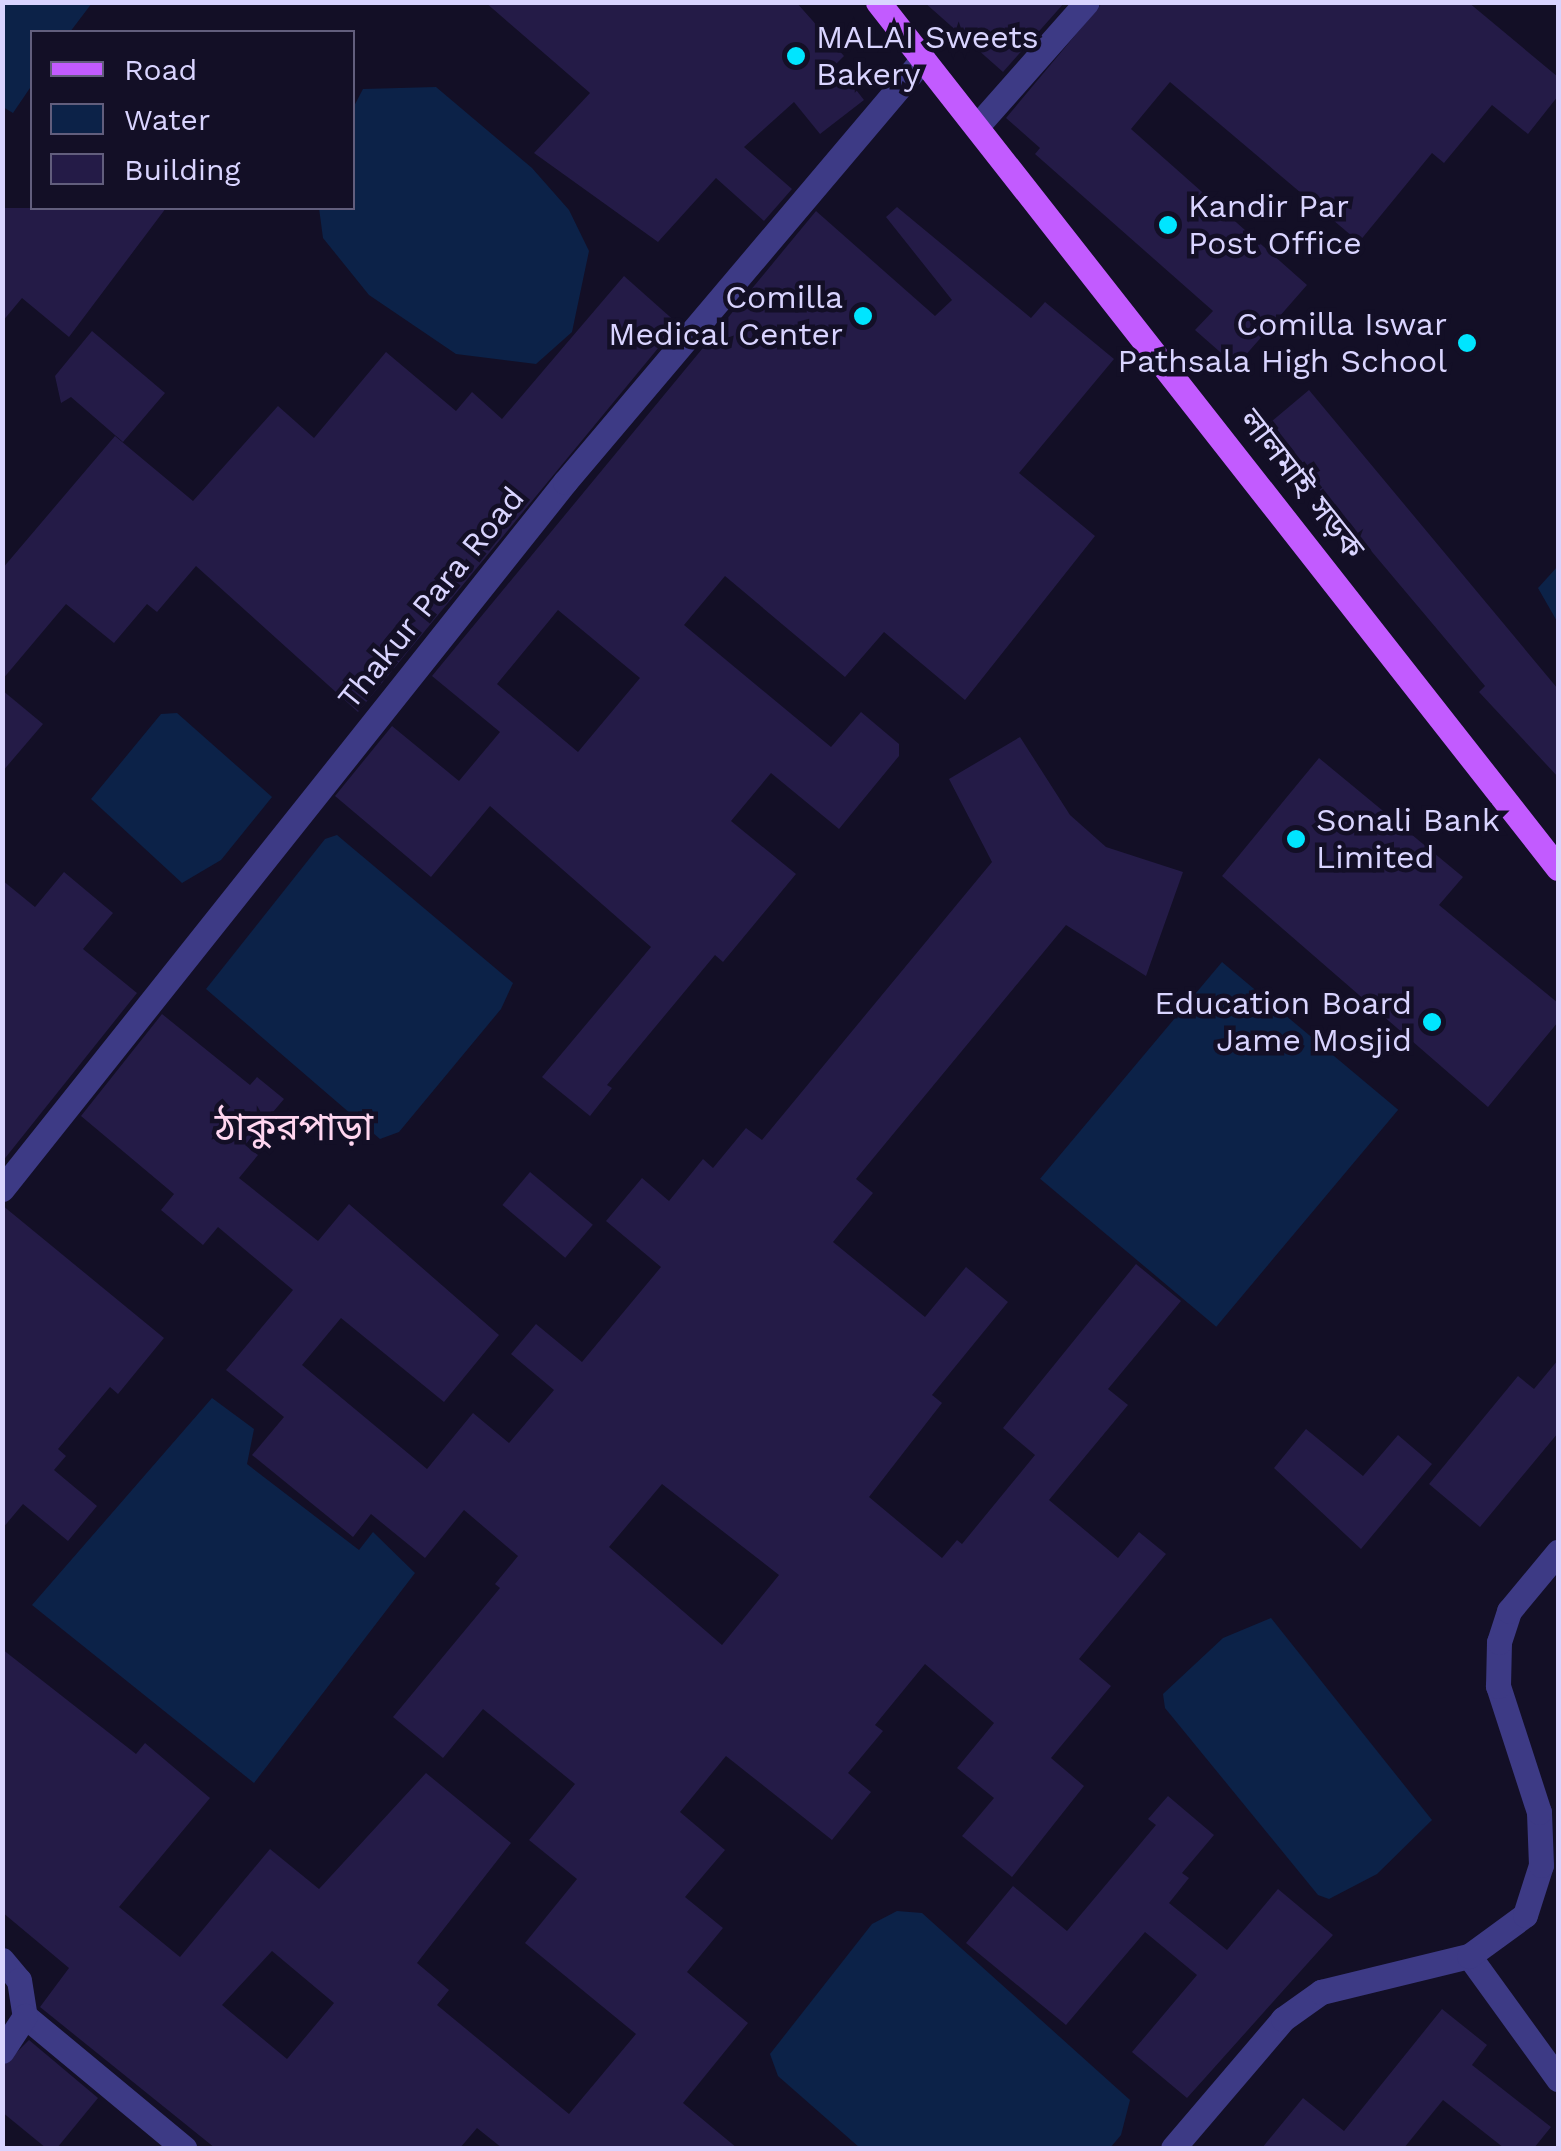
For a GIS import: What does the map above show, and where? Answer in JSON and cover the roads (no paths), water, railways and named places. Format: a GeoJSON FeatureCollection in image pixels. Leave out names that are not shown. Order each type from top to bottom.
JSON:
{"type":"FeatureCollection","features":[{"type":"Feature","properties":{"kind":"main road","name":"লালমাই সড়ক"},"geometry":{"type":"LineString","coordinates":[[878,2],[1558,868]]}},
{"type":"Feature","properties":{"kind":"street"},"geometry":{"type":"LineString","coordinates":[[978,125],[1087,2]]}},
{"type":"Feature","properties":{"kind":"street","name":"Thakur Para Road"},"geometry":{"type":"LineString","coordinates":[[2,1189],[565,482],[923,58]]}},
{"type":"Feature","properties":{"kind":"street"},"geometry":{"type":"LineString","coordinates":[[1173,2148],[1283,2018],[1321,1992],[1468,1956],[1525,1915],[1541,1865],[1539,1812],[1498,1686],[1499,1642],[1510,1612],[1558,1552]]}},
{"type":"Feature","properties":{"kind":"street"},"geometry":{"type":"LineString","coordinates":[[1468,1956],[1558,2079]]}},
{"type":"Feature","properties":{"kind":"street"},"geometry":{"type":"LineString","coordinates":[[2,1960],[19,1980],[25,2016],[184,2148]]}},
{"type":"Feature","properties":{"kind":"street"},"geometry":{"type":"LineString","coordinates":[[2,2052],[25,2016]]}},
{"type":"Feature","properties":{"kind":"water"},"geometry":{"type":"Polygon","coordinates":[[[2,3],[92,3],[72,30],[30,30],[30,88],[13,113],[3,107],[2,3]]]}},
{"type":"Feature","properties":{"kind":"water"},"geometry":{"type":"Polygon","coordinates":[[[436,87],[532,168],[569,210],[589,251],[572,332],[536,364],[456,354],[369,295],[323,238],[319,210],[355,210],[355,104],[363,89],[436,87]]]}},
{"type":"Feature","properties":{"kind":"water"},"geometry":{"type":"Polygon","coordinates":[[[1558,566],[1558,623],[1538,588],[1558,566]]]}},
{"type":"Feature","properties":{"kind":"water"},"geometry":{"type":"Polygon","coordinates":[[[177,713],[272,797],[221,860],[182,883],[91,799],[161,714],[177,713]]]}},
{"type":"Feature","properties":{"kind":"water"},"geometry":{"type":"Polygon","coordinates":[[[337,835],[513,983],[501,1009],[399,1132],[380,1139],[206,989],[325,839],[337,835]]]}},
{"type":"Feature","properties":{"kind":"water"},"geometry":{"type":"Polygon","coordinates":[[[1222,962],[1398,1110],[1216,1327],[1040,1179],[1222,962]]]}},
{"type":"Feature","properties":{"kind":"water"},"geometry":{"type":"Polygon","coordinates":[[[212,1398],[254,1429],[247,1464],[359,1550],[373,1532],[415,1573],[254,1783],[32,1605],[212,1398]]]}},
{"type":"Feature","properties":{"kind":"water"},"geometry":{"type":"Polygon","coordinates":[[[1271,1618],[1432,1820],[1377,1874],[1329,1899],[1318,1895],[1165,1708],[1163,1694],[1223,1638],[1271,1618]]]}},
{"type":"Feature","properties":{"kind":"water"},"geometry":{"type":"Polygon","coordinates":[[[897,1911],[922,1913],[1130,2100],[1121,2135],[1110,2148],[860,2148],[778,2076],[770,2054],[872,1924],[897,1911]]]}},
{"type":"Feature","properties":{"kind":"place","name":"MALAI Sweets Bakery"},"geometry":{"type":"Point","coordinates":[796,56]}},
{"type":"Feature","properties":{"kind":"place","name":"Kandir Par Post Office"},"geometry":{"type":"Point","coordinates":[1168,225]}},
{"type":"Feature","properties":{"kind":"place","name":"Comilla Medical Center"},"geometry":{"type":"Point","coordinates":[863,316]}},
{"type":"Feature","properties":{"kind":"place","name":"Comilla Iswar Pathsala High School"},"geometry":{"type":"Point","coordinates":[1467,343]}},
{"type":"Feature","properties":{"kind":"place","name":"Sonali Bank Limited"},"geometry":{"type":"Point","coordinates":[1296,839]}},
{"type":"Feature","properties":{"kind":"place","name":"Education Board Jame Mosjid"},"geometry":{"type":"Point","coordinates":[1432,1022]}},
{"type":"Feature","properties":{"kind":"district","name":"ঠাকুরপাড়া"},"geometry":{"type":"Point","coordinates":[294,1128]}}]}
